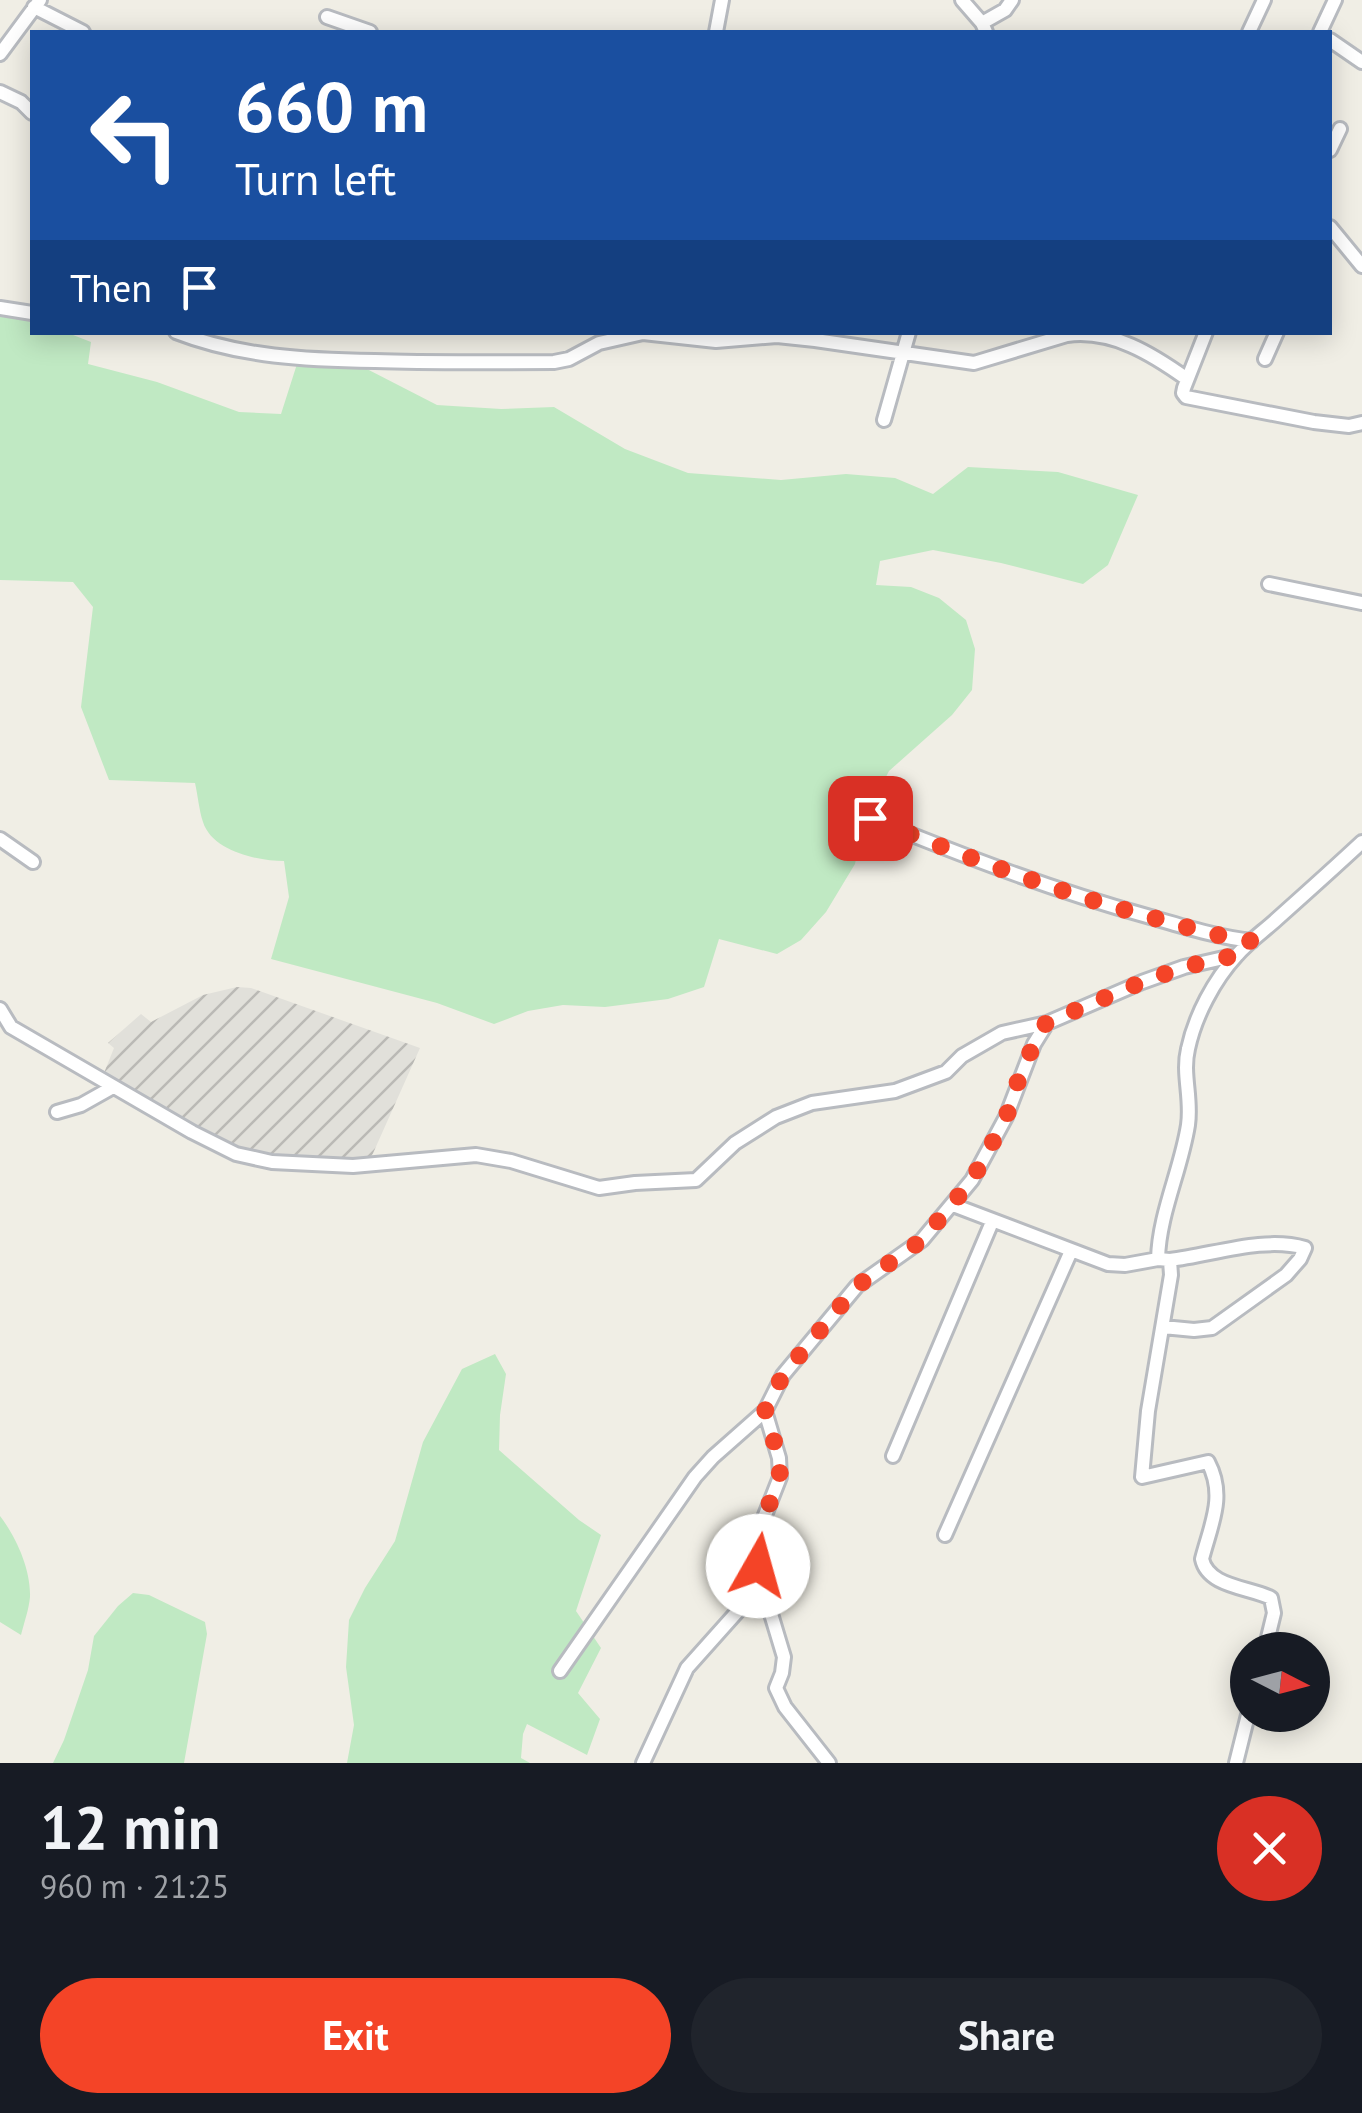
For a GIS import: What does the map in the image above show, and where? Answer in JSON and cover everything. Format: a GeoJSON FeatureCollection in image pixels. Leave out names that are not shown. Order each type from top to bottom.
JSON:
{"type":"FeatureCollection","features":[{"type":"Feature","properties":{"kind":"street"},"geometry":{"type":"LineString","coordinates":[[716,30],[722,0]]}},
{"type":"Feature","properties":{"kind":"street"},"geometry":{"type":"LineString","coordinates":[[962,0],[984,28],[1012,0]]}},
{"type":"Feature","properties":{"kind":"street"},"geometry":{"type":"LineString","coordinates":[[1251,30],[1264,0]]}},
{"type":"Feature","properties":{"kind":"street"},"geometry":{"type":"LineString","coordinates":[[1321,30],[1335,0]]}},
{"type":"Feature","properties":{"kind":"street"},"geometry":{"type":"LineString","coordinates":[[0,54],[37,3],[80,30]]}},
{"type":"Feature","properties":{"kind":"street"},"geometry":{"type":"LineString","coordinates":[[327,17],[364,30]]}},
{"type":"Feature","properties":{"kind":"street"},"geometry":{"type":"LineString","coordinates":[[1332,41],[1362,62]]}},
{"type":"Feature","properties":{"kind":"street"},"geometry":{"type":"LineString","coordinates":[[0,92],[30,111]]}},
{"type":"Feature","properties":{"kind":"street"},"geometry":{"type":"LineString","coordinates":[[1332,146],[1340,129]]}},
{"type":"Feature","properties":{"kind":"street"},"geometry":{"type":"LineString","coordinates":[[1332,229],[1362,266]]}},
{"type":"Feature","properties":{"kind":"street"},"geometry":{"type":"LineString","coordinates":[[0,308],[30,313]]}},
{"type":"Feature","properties":{"kind":"street"},"geometry":{"type":"LineString","coordinates":[[184,335],[270,356],[433,364],[554,362],[569,359],[610,336]]}},
{"type":"Feature","properties":{"kind":"street"},"geometry":{"type":"LineString","coordinates":[[653,335],[716,341],[776,336],[974,364],[1072,335]]}},
{"type":"Feature","properties":{"kind":"street"},"geometry":{"type":"LineString","coordinates":[[884,420],[908,335]]}},
{"type":"Feature","properties":{"kind":"street"},"geometry":{"type":"LineString","coordinates":[[1089,335],[1133,346],[1188,379]]}},
{"type":"Feature","properties":{"kind":"street"},"geometry":{"type":"LineString","coordinates":[[1205,335],[1183,393],[1186,397],[1314,422],[1349,426],[1362,423]]}},
{"type":"Feature","properties":{"kind":"street"},"geometry":{"type":"LineString","coordinates":[[1265,359],[1276,335]]}},
{"type":"Feature","properties":{"kind":"street"},"geometry":{"type":"LineString","coordinates":[[1269,584],[1362,603]]}},
{"type":"Feature","properties":{"kind":"street"},"geometry":{"type":"LineString","coordinates":[[870,818],[1015,876],[1099,903],[1252,941]]}},
{"type":"Feature","properties":{"kind":"street"},"geometry":{"type":"LineString","coordinates":[[0,839],[33,862]]}},
{"type":"Feature","properties":{"kind":"street"},"geometry":{"type":"LineString","coordinates":[[1270,1632],[1274,1614],[1271,1598],[1216,1578],[1203,1566],[1218,1490],[1208,1462],[1142,1477],[1148,1410],[1171,1274],[1159,1236],[1188,1125],[1187,1052],[1206,1002],[1237,955],[1362,842]]}},
{"type":"Feature","properties":{"kind":"street"},"geometry":{"type":"LineString","coordinates":[[0,1009],[11,1027],[236,1154],[308,1165],[352,1166],[476,1155],[510,1161],[599,1188],[696,1180],[735,1143],[776,1117],[812,1103],[895,1091],[946,1072],[962,1056],[1002,1033],[1046,1023],[1184,967],[1237,955]]}},
{"type":"Feature","properties":{"kind":"street"},"geometry":{"type":"LineString","coordinates":[[560,1671],[695,1477],[765,1411],[783,1375],[857,1286],[911,1250],[972,1180],[1006,1118],[1026,1061],[1046,1023]]}},
{"type":"Feature","properties":{"kind":"street"},"geometry":{"type":"LineString","coordinates":[[57,1112],[81,1105],[114,1087]]}},
{"type":"Feature","properties":{"kind":"street"},"geometry":{"type":"LineString","coordinates":[[953,1205],[1108,1264],[1260,1246],[1292,1244],[1305,1248],[1286,1275],[1212,1328],[1163,1327]]}},
{"type":"Feature","properties":{"kind":"street"},"geometry":{"type":"LineString","coordinates":[[893,1456],[992,1222]]}},
{"type":"Feature","properties":{"kind":"street"},"geometry":{"type":"LineString","coordinates":[[946,1535],[1071,1251]]}},
{"type":"Feature","properties":{"kind":"street"},"geometry":{"type":"LineString","coordinates":[[765,1411],[779,1458],[780,1477],[758,1533],[758,1566],[784,1657],[776,1688],[785,1707],[830,1763]]}},
{"type":"Feature","properties":{"kind":"street"},"geometry":{"type":"LineString","coordinates":[[644,1762],[688,1668],[762,1584]]}},
{"type":"Feature","properties":{"kind":"street"},"geometry":{"type":"LineString","coordinates":[[1236,1763],[1244,1732]]}},
{"type":"Feature","properties":{"kind":"shaded area"},"geometry":{"type":"Polygon","coordinates":[[[237,987],[251,988],[420,1048],[370,1160],[268,1156],[235,1149],[102,1078],[114,1048],[108,1043],[141,1014],[151,1022],[203,995],[237,987]]]}},
{"type":"Feature","properties":{"kind":"green space"},"geometry":{"type":"Polygon","coordinates":[[[0,314],[30,320],[30,335],[73,335],[91,342],[88,364],[157,382],[239,412],[281,414],[297,364],[363,367],[437,405],[554,407],[625,449],[688,473],[781,480],[846,474],[895,478],[933,494],[968,467],[1058,472],[1138,495],[1108,565],[1083,584],[933,550],[880,561],[876,585],[911,587],[939,598],[966,620],[975,649],[972,690],[952,715],[889,771],[864,819],[855,864],[826,912],[801,940],[777,954],[719,939],[704,987],[668,999],[528,1011],[494,1024],[437,1003],[271,959],[289,897],[284,861],[249,856],[216,840],[203,822],[195,783],[109,780],[81,707],[93,607],[73,582],[0,580],[0,314]]]}},
{"type":"Feature","properties":{"kind":"green space"},"geometry":{"type":"Polygon","coordinates":[[[495,1354],[506,1374],[499,1450],[601,1535],[576,1611],[601,1648],[578,1693],[600,1719],[587,1755],[527,1724],[521,1758],[530,1763],[347,1763],[354,1725],[346,1667],[349,1620],[395,1541],[423,1442],[462,1369],[495,1354]]]}},
{"type":"Feature","properties":{"kind":"green space"},"geometry":{"type":"Polygon","coordinates":[[[0,1516],[17,1543],[28,1575],[30,1597],[21,1635],[0,1622],[0,1516]]]}},
{"type":"Feature","properties":{"kind":"green space"},"geometry":{"type":"Polygon","coordinates":[[[133,1593],[149,1595],[205,1622],[207,1634],[184,1763],[53,1763],[88,1670],[94,1636],[133,1593]]]}},
{"type":"Feature","properties":{"kind":"route"},"geometry":{"type":"LineString","coordinates":[[758,1566],[758,1533],[780,1477],[779,1458],[765,1411],[774,1391],[857,1286],[922,1240],[972,1180],[1006,1118],[1019,1078],[1046,1023],[1184,967],[1237,955],[1252,941],[1099,903],[1015,876],[870,818]]}}]}
